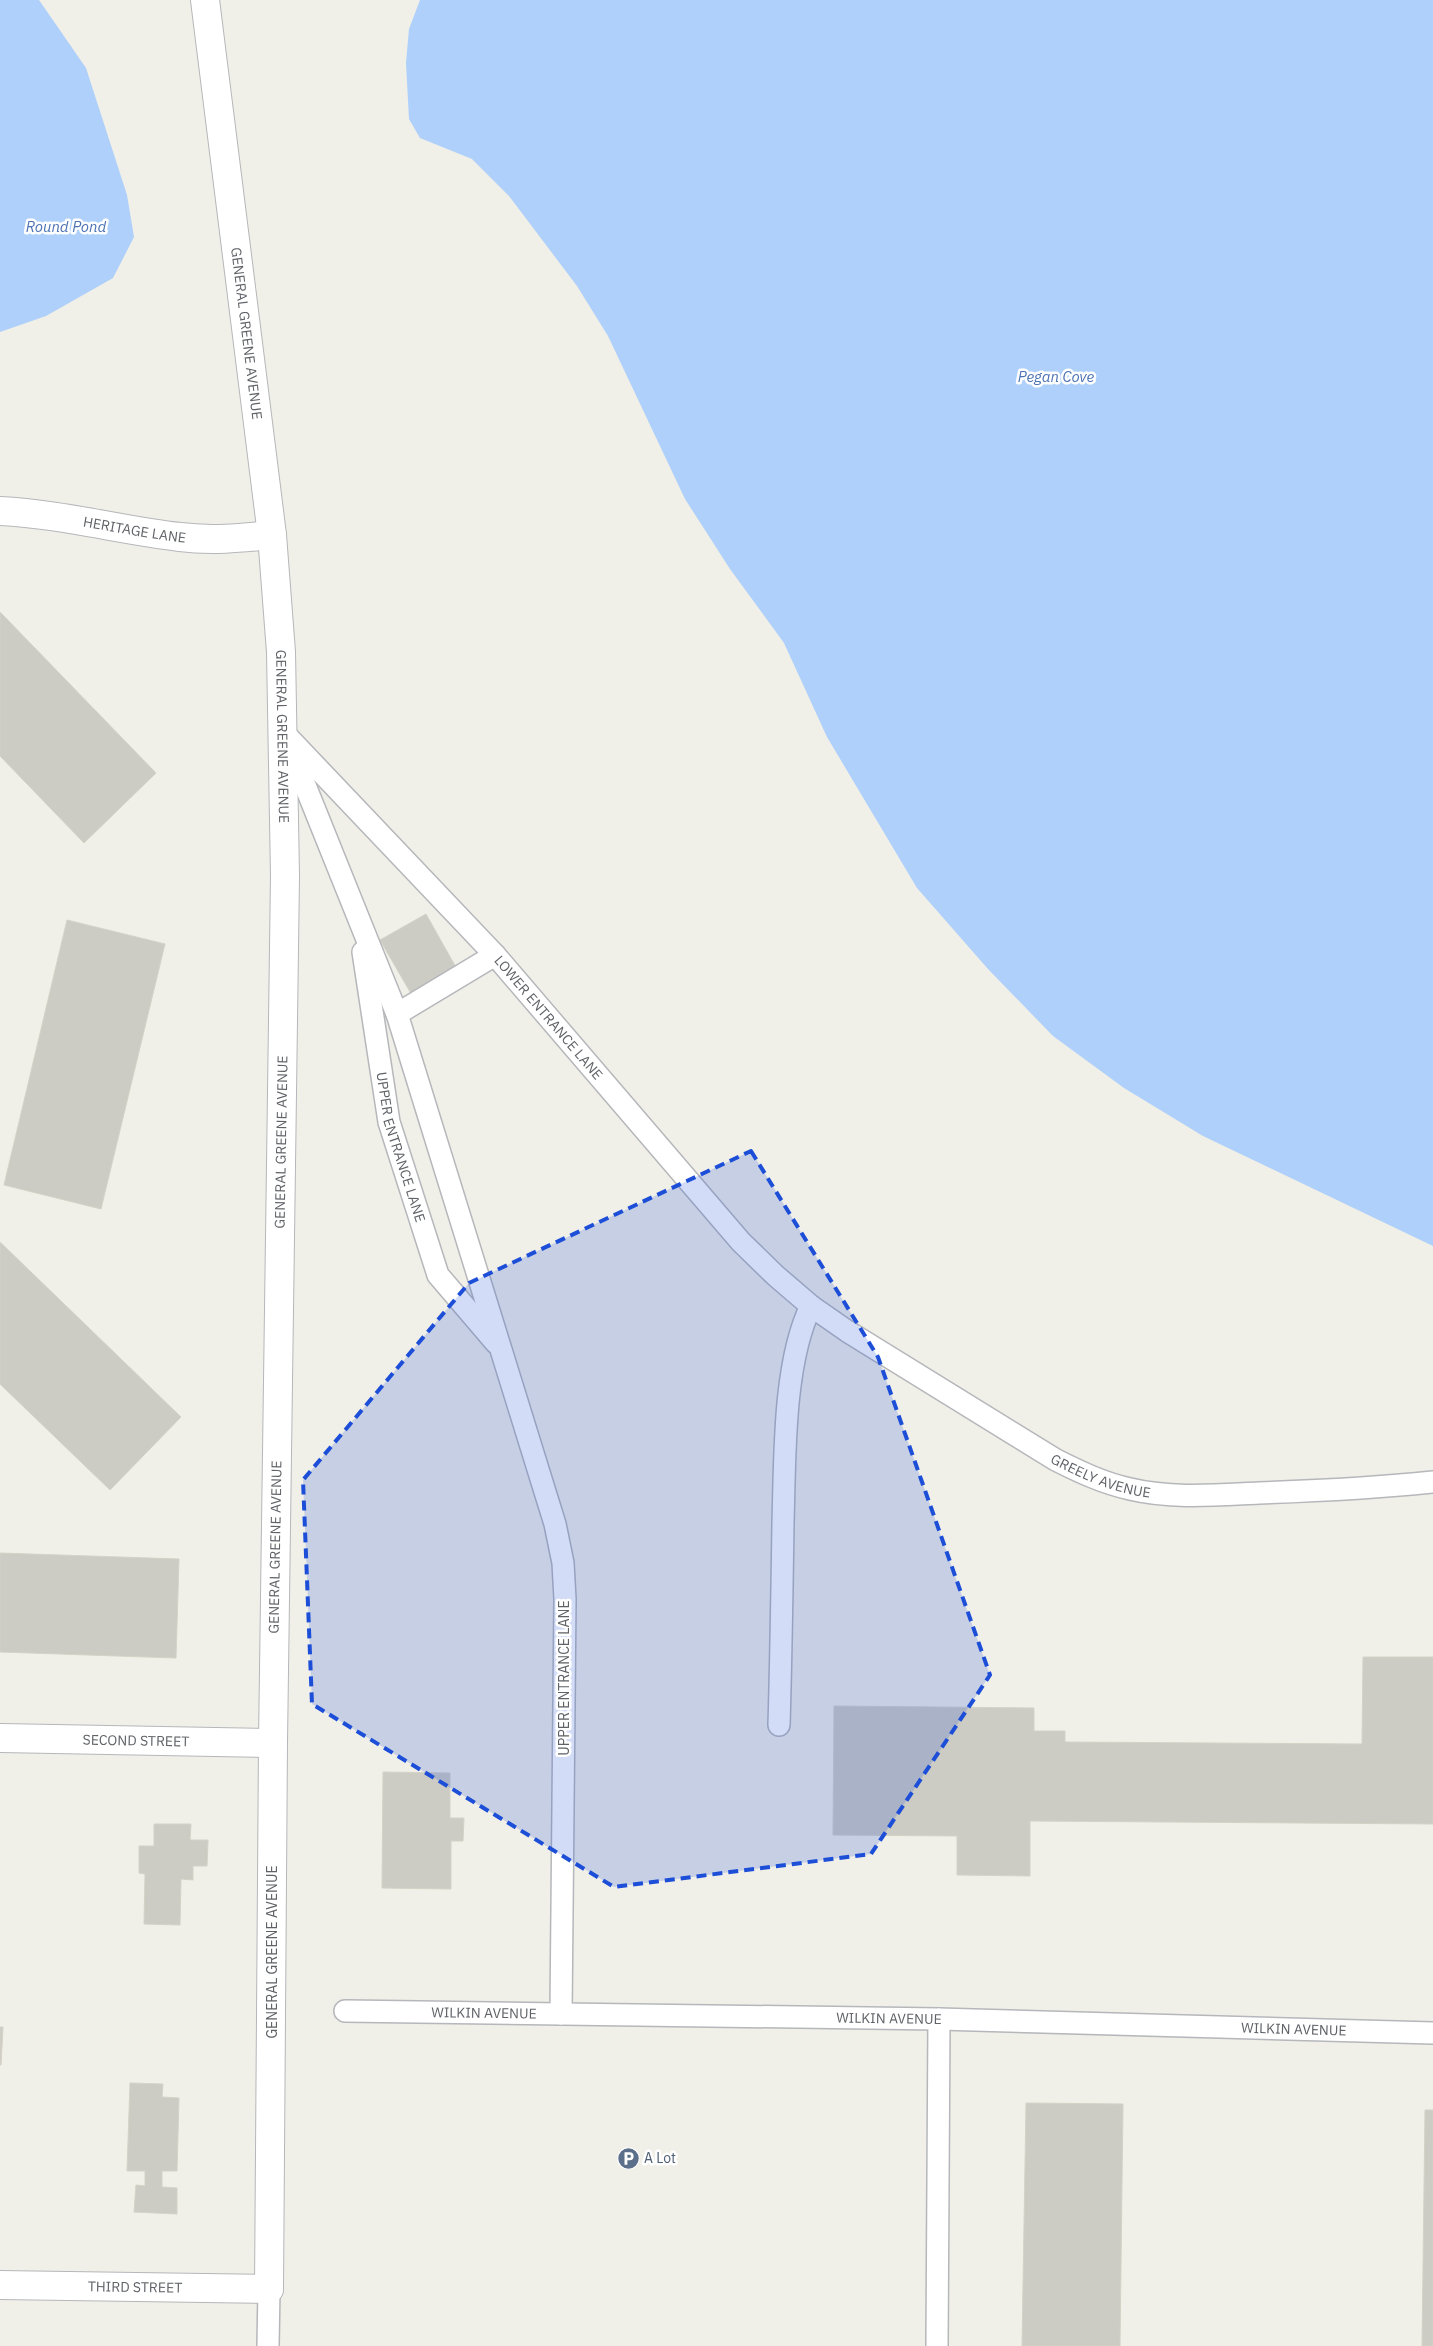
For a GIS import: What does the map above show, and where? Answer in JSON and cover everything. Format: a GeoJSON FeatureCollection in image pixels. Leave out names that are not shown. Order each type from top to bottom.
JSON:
{"type":"FeatureCollection","features":[{"type":"Feature","properties":{"kind":"street","name":"GENERAL GREENE AVENUE"},"geometry":{"type":"LineString","coordinates":[[205,0],[272,535],[282,652],[284,876],[273,1743],[269,2289]]}},
{"type":"Feature","properties":{"kind":"street","name":"HERITAGE LANE"},"geometry":{"type":"LineString","coordinates":[[0,511],[62,516],[181,537],[222,539],[272,535]]}},
{"type":"Feature","properties":{"kind":"street","name":"SECOND STREET"},"geometry":{"type":"LineString","coordinates":[[0,1738],[273,1743]]}},
{"type":"Feature","properties":{"kind":"street","name":"THIRD STREET"},"geometry":{"type":"LineString","coordinates":[[0,2285],[269,2289]]}},
{"type":"Feature","properties":{"kind":"lane","name":"UPPER ENTRANCE LANE"},"geometry":{"type":"LineString","coordinates":[[283,732],[397,1014],[543,1483],[563,1563],[561,2014]]}},
{"type":"Feature","properties":{"kind":"lane","name":"LOWER ENTRANCE LANE"},"geometry":{"type":"LineString","coordinates":[[283,732],[495,954],[741,1242],[811,1306]]}},
{"type":"Feature","properties":{"kind":"lane","name":"UPPER ENTRANCE LANE"},"geometry":{"type":"LineString","coordinates":[[359,920],[389,1122],[438,1275],[502,1350]]}},
{"type":"Feature","properties":{"kind":"lane"},"geometry":{"type":"LineString","coordinates":[[397,1014],[495,954]]}},
{"type":"Feature","properties":{"kind":"lane"},"geometry":{"type":"LineString","coordinates":[[779,1725],[787,1432],[796,1345],[801,1326],[811,1306]]}},
{"type":"Feature","properties":{"kind":"lane","name":"GREELY AVENUE"},"geometry":{"type":"LineString","coordinates":[[811,1306],[1056,1460],[1092,1478],[1130,1489],[1170,1495],[1217,1495],[1332,1490],[1433,1482]]}},
{"type":"Feature","properties":{"kind":"lane","name":"WILKIN AVENUE"},"geometry":{"type":"LineString","coordinates":[[344,2011],[939,2020],[1433,2033]]}},
{"type":"Feature","properties":{"kind":"lane"},"geometry":{"type":"LineString","coordinates":[[936,2346],[939,2020]]}},
{"type":"Feature","properties":{"kind":"lane"},"geometry":{"type":"LineString","coordinates":[[268,2346],[269,2289]]}},
{"type":"Feature","properties":{"kind":"highlighted area"},"geometry":{"type":"Polygon","coordinates":[[[751,1151],[878,1357],[990,1675],[871,1854],[614,1887],[312,1704],[303,1480],[469,1283],[751,1151]]]}},
{"type":"Feature","properties":{"kind":"water","name":"Round Pond"},"geometry":{"type":"Polygon","coordinates":[[[0,0],[39,0],[86,68],[127,195],[134,237],[113,278],[46,316],[0,332],[0,0]]]}},
{"type":"Feature","properties":{"kind":"water","name":"Pegan Cove"},"geometry":{"type":"Polygon","coordinates":[[[420,0],[1433,0],[1433,1246],[1203,1136],[1124,1088],[1053,1036],[988,969],[917,888],[827,737],[784,643],[730,569],[685,499],[608,336],[577,286],[509,196],[472,159],[420,138],[409,119],[406,63],[409,29],[420,0]]]}},
{"type":"Feature","properties":{"kind":"building"},"geometry":{"type":"Polygon","coordinates":[[[0,612],[156,773],[84,843],[0,756],[0,612]]]}},
{"type":"Feature","properties":{"kind":"building"},"geometry":{"type":"Polygon","coordinates":[[[426,914],[458,971],[413,997],[380,940],[426,914]]]}},
{"type":"Feature","properties":{"kind":"building"},"geometry":{"type":"Polygon","coordinates":[[[67,920],[165,944],[101,1209],[4,1185],[67,920]]]}},
{"type":"Feature","properties":{"kind":"building"},"geometry":{"type":"Polygon","coordinates":[[[0,1242],[181,1417],[110,1490],[0,1384],[0,1242]]]}},
{"type":"Feature","properties":{"kind":"building"},"geometry":{"type":"Polygon","coordinates":[[[0,1553],[179,1559],[176,1658],[0,1652],[0,1553]]]}},
{"type":"Feature","properties":{"kind":"building"},"geometry":{"type":"Polygon","coordinates":[[[1363,1657],[1433,1657],[1433,1824],[1030,1821],[1030,1876],[957,1875],[957,1836],[833,1835],[834,1706],[1034,1708],[1034,1731],[1065,1731],[1065,1742],[1362,1744],[1363,1657]]]}},
{"type":"Feature","properties":{"kind":"building"},"geometry":{"type":"Polygon","coordinates":[[[383,1772],[450,1773],[450,1818],[464,1818],[463,1841],[451,1841],[451,1889],[382,1888],[383,1772]]]}},
{"type":"Feature","properties":{"kind":"building"},"geometry":{"type":"Polygon","coordinates":[[[154,1824],[191,1824],[190,1840],[208,1840],[207,1866],[193,1866],[193,1880],[181,1879],[180,1925],[144,1924],[145,1874],[139,1873],[139,1846],[154,1846],[154,1824]]]}},
{"type":"Feature","properties":{"kind":"building"},"geometry":{"type":"Polygon","coordinates":[[[0,2027],[3,2027],[1,2065],[0,2065],[0,2027]]]}},
{"type":"Feature","properties":{"kind":"building"},"geometry":{"type":"Polygon","coordinates":[[[130,2083],[163,2084],[162,2097],[179,2098],[177,2171],[162,2171],[162,2187],[177,2188],[177,2214],[134,2212],[136,2185],[145,2186],[145,2171],[127,2171],[130,2083]]]}},
{"type":"Feature","properties":{"kind":"building"},"geometry":{"type":"Polygon","coordinates":[[[1026,2103],[1123,2104],[1120,2346],[1022,2346],[1026,2103]]]}},
{"type":"Feature","properties":{"kind":"building"},"geometry":{"type":"Polygon","coordinates":[[[1425,2110],[1433,2110],[1433,2346],[1422,2346],[1425,2110]]]}},
{"type":"Feature","properties":{"kind":"place","name":"A Lot"},"geometry":{"type":"Point","coordinates":[628,2158]}}]}
